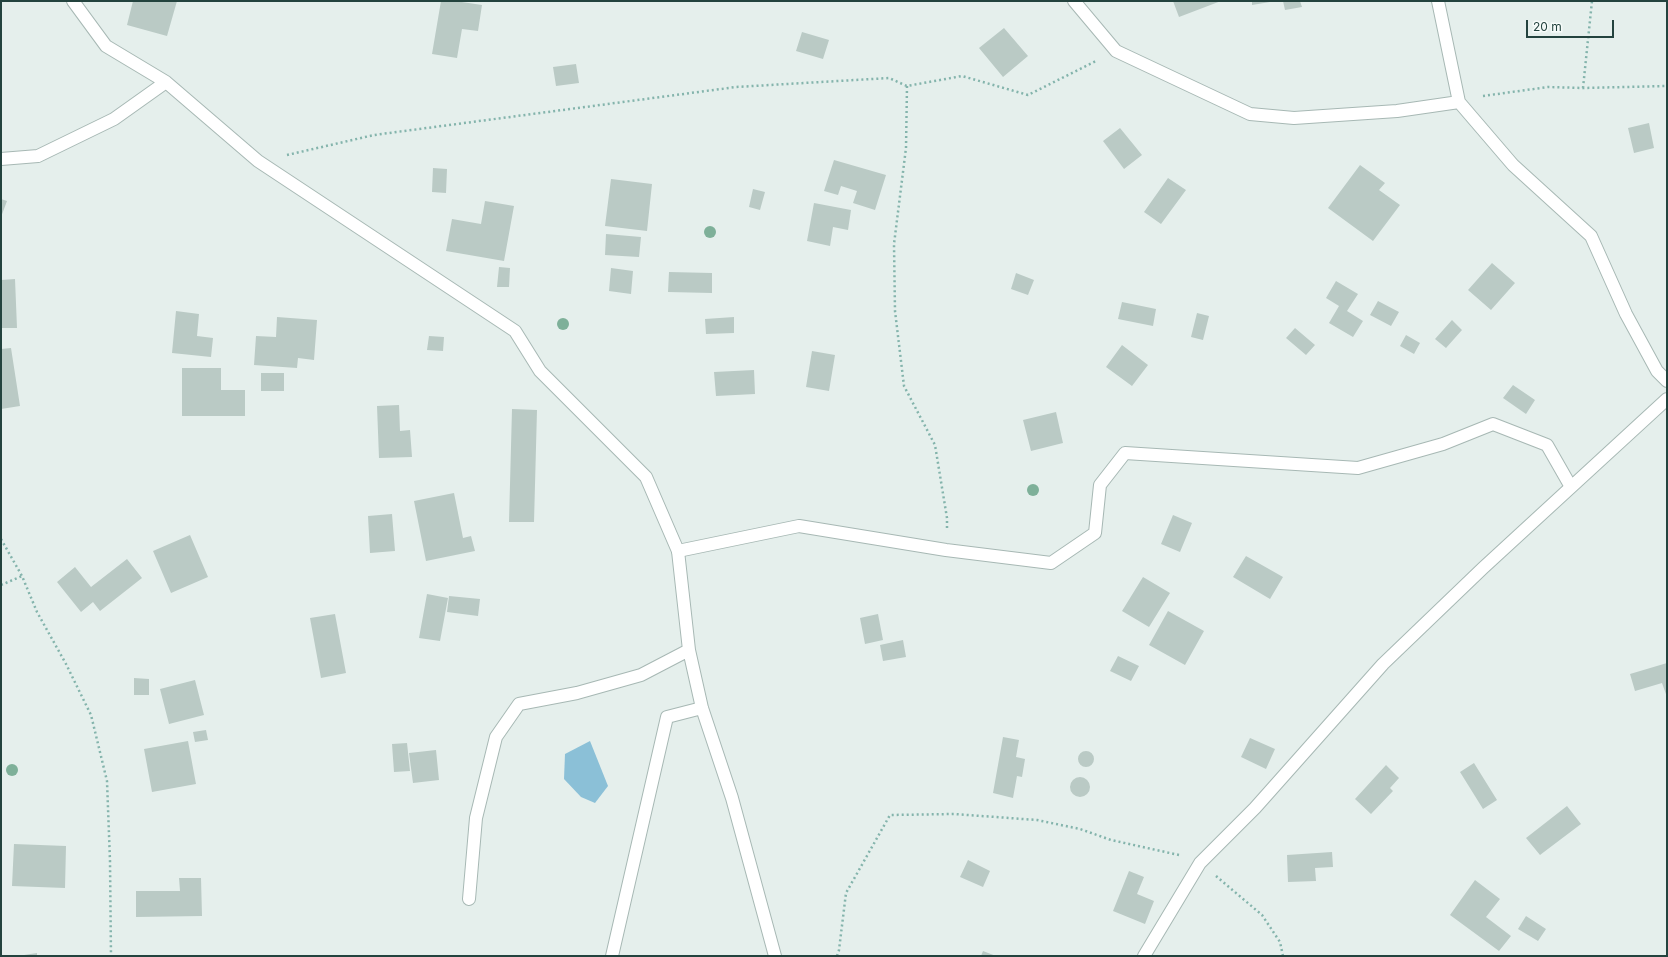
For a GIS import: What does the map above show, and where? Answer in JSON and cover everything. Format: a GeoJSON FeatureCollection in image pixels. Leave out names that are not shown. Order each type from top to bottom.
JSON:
{"type":"FeatureCollection","features":[{"type":"Feature","properties":{"kind":"street"},"geometry":{"type":"LineString","coordinates":[[73,1],[106,46],[166,82],[258,161],[515,331],[540,371],[646,477],[678,551],[689,650],[702,708],[732,798],[774,956]]}},
{"type":"Feature","properties":{"kind":"street"},"geometry":{"type":"LineString","coordinates":[[1074,1],[1116,51],[1250,114],[1294,118],[1397,111],[1459,102]]}},
{"type":"Feature","properties":{"kind":"street"},"geometry":{"type":"LineString","coordinates":[[1438,1],[1459,102],[1513,165],[1591,236],[1626,314],[1657,371],[1667,382]]}},
{"type":"Feature","properties":{"kind":"street"},"geometry":{"type":"LineString","coordinates":[[1,159],[38,156],[114,119],[166,82]]}},
{"type":"Feature","properties":{"kind":"street"},"geometry":{"type":"LineString","coordinates":[[1144,956],[1202,862],[1255,808],[1383,664],[1483,568],[1667,399]]}},
{"type":"Feature","properties":{"kind":"street"},"geometry":{"type":"LineString","coordinates":[[678,551],[799,526],[946,550],[1052,563],[1095,533],[1100,484],[1125,453],[1358,468],[1443,444],[1493,424],[1547,445],[1571,487]]}},
{"type":"Feature","properties":{"kind":"street"},"geometry":{"type":"LineString","coordinates":[[469,899],[476,818],[496,737],[519,704],[577,693],[641,674],[689,650]]}},
{"type":"Feature","properties":{"kind":"street"},"geometry":{"type":"LineString","coordinates":[[612,956],[667,717],[702,708]]}},
{"type":"Feature","properties":{"kind":"path"},"geometry":{"type":"LineString","coordinates":[[1583,88],[1592,1]]}},
{"type":"Feature","properties":{"kind":"path"},"geometry":{"type":"LineString","coordinates":[[258,161],[374,135],[736,87],[889,78],[907,86],[962,76],[1028,95],[1116,51]]}},
{"type":"Feature","properties":{"kind":"path"},"geometry":{"type":"LineString","coordinates":[[907,86],[906,148],[894,244],[895,311],[904,386],[935,445],[947,518],[946,550]]}},
{"type":"Feature","properties":{"kind":"path"},"geometry":{"type":"LineString","coordinates":[[1459,102],[1494,94],[1548,87],[1583,88],[1667,86]]}},
{"type":"Feature","properties":{"kind":"path"},"geometry":{"type":"LineString","coordinates":[[1,539],[22,576],[37,612],[66,664],[91,715],[107,781],[111,956]]}},
{"type":"Feature","properties":{"kind":"path"},"geometry":{"type":"LineString","coordinates":[[1,585],[22,576]]}},
{"type":"Feature","properties":{"kind":"path"},"geometry":{"type":"LineString","coordinates":[[837,956],[846,893],[890,815],[954,814],[1037,820],[1080,829],[1111,840],[1202,862],[1262,915],[1280,942],[1283,956]]}},
{"type":"Feature","properties":{"kind":"water"},"geometry":{"type":"Polygon","coordinates":[[[590,741],[608,786],[595,803],[581,797],[564,779],[565,754],[590,741]]]}},
{"type":"Feature","properties":{"kind":"building"},"geometry":{"type":"Polygon","coordinates":[[[133,1],[177,1],[167,36],[127,25],[133,1]]]}},
{"type":"Feature","properties":{"kind":"building"},"geometry":{"type":"Polygon","coordinates":[[[441,1],[455,1],[482,5],[478,31],[462,29],[457,58],[432,54],[441,1]]]}},
{"type":"Feature","properties":{"kind":"building"},"geometry":{"type":"Polygon","coordinates":[[[1173,1],[1221,1],[1179,17],[1173,1]]]}},
{"type":"Feature","properties":{"kind":"building"},"geometry":{"type":"Polygon","coordinates":[[[1252,1],[1270,1],[1270,2],[1252,5],[1252,1]]]}},
{"type":"Feature","properties":{"kind":"building"},"geometry":{"type":"Polygon","coordinates":[[[1283,1],[1300,1],[1302,7],[1285,10],[1283,1]]]}},
{"type":"Feature","properties":{"kind":"building"},"geometry":{"type":"Polygon","coordinates":[[[1004,28],[1028,56],[1003,77],[979,48],[1004,28]]]}},
{"type":"Feature","properties":{"kind":"building"},"geometry":{"type":"Polygon","coordinates":[[[802,32],[829,40],[823,59],[796,51],[802,32]]]}},
{"type":"Feature","properties":{"kind":"building"},"geometry":{"type":"Polygon","coordinates":[[[576,64],[579,83],[556,86],[553,67],[576,64]]]}},
{"type":"Feature","properties":{"kind":"building"},"geometry":{"type":"Polygon","coordinates":[[[1649,123],[1654,148],[1634,153],[1628,128],[1649,123]]]}},
{"type":"Feature","properties":{"kind":"building"},"geometry":{"type":"Polygon","coordinates":[[[1120,128],[1142,155],[1124,169],[1103,141],[1120,128]]]}},
{"type":"Feature","properties":{"kind":"building"},"geometry":{"type":"Polygon","coordinates":[[[834,160],[886,175],[875,210],[853,203],[857,191],[841,186],[838,195],[824,191],[834,160]]]}},
{"type":"Feature","properties":{"kind":"building"},"geometry":{"type":"Polygon","coordinates":[[[1360,165],[1385,183],[1379,190],[1400,205],[1373,241],[1328,208],[1360,165]]]}},
{"type":"Feature","properties":{"kind":"building"},"geometry":{"type":"Polygon","coordinates":[[[433,168],[447,169],[446,193],[432,192],[433,168]]]}},
{"type":"Feature","properties":{"kind":"building"},"geometry":{"type":"Polygon","coordinates":[[[1168,178],[1186,190],[1161,224],[1144,212],[1168,178]]]}},
{"type":"Feature","properties":{"kind":"building"},"geometry":{"type":"Polygon","coordinates":[[[611,179],[652,184],[647,231],[605,226],[611,179]]]}},
{"type":"Feature","properties":{"kind":"building"},"geometry":{"type":"Polygon","coordinates":[[[753,189],[765,192],[760,210],[749,207],[753,189]]]}},
{"type":"Feature","properties":{"kind":"building"},"geometry":{"type":"Polygon","coordinates":[[[1,199],[7,201],[1,217],[1,199]]]}},
{"type":"Feature","properties":{"kind":"building"},"geometry":{"type":"Polygon","coordinates":[[[485,201],[514,206],[504,261],[446,251],[452,219],[481,224],[485,201]]]}},
{"type":"Feature","properties":{"kind":"building"},"geometry":{"type":"Polygon","coordinates":[[[814,203],[851,210],[848,230],[833,227],[830,246],[807,241],[814,203]]]}},
{"type":"Feature","properties":{"kind":"building"},"geometry":{"type":"Polygon","coordinates":[[[606,234],[641,237],[639,257],[605,255],[606,234]]]}},
{"type":"Feature","properties":{"kind":"building"},"geometry":{"type":"Polygon","coordinates":[[[1492,263],[1515,283],[1491,310],[1468,290],[1492,263]]]}},
{"type":"Feature","properties":{"kind":"building"},"geometry":{"type":"Polygon","coordinates":[[[499,267],[510,268],[509,287],[497,287],[499,267]]]}},
{"type":"Feature","properties":{"kind":"building"},"geometry":{"type":"Polygon","coordinates":[[[611,268],[633,271],[631,294],[609,291],[611,268]]]}},
{"type":"Feature","properties":{"kind":"building"},"geometry":{"type":"Polygon","coordinates":[[[669,272],[712,273],[712,293],[668,292],[669,272]]]}},
{"type":"Feature","properties":{"kind":"building"},"geometry":{"type":"Polygon","coordinates":[[[1016,273],[1034,280],[1028,295],[1011,289],[1016,273]]]}},
{"type":"Feature","properties":{"kind":"building"},"geometry":{"type":"Polygon","coordinates":[[[15,279],[17,328],[1,328],[1,280],[15,279]]]}},
{"type":"Feature","properties":{"kind":"building"},"geometry":{"type":"Polygon","coordinates":[[[1336,281],[1358,294],[1347,311],[1363,321],[1353,337],[1329,323],[1339,306],[1326,298],[1336,281]]]}},
{"type":"Feature","properties":{"kind":"building"},"geometry":{"type":"Polygon","coordinates":[[[1378,301],[1399,312],[1391,326],[1370,315],[1378,301]]]}},
{"type":"Feature","properties":{"kind":"building"},"geometry":{"type":"Polygon","coordinates":[[[1122,302],[1156,309],[1153,326],[1118,319],[1122,302]]]}},
{"type":"Feature","properties":{"kind":"building"},"geometry":{"type":"Polygon","coordinates":[[[176,311],[199,314],[197,336],[213,338],[211,357],[172,353],[176,311]]]}},
{"type":"Feature","properties":{"kind":"building"},"geometry":{"type":"Polygon","coordinates":[[[1197,313],[1209,316],[1203,340],[1191,337],[1197,313]]]}},
{"type":"Feature","properties":{"kind":"building"},"geometry":{"type":"Polygon","coordinates":[[[277,317],[317,320],[314,360],[298,358],[297,368],[254,365],[256,336],[276,337],[277,317]]]}},
{"type":"Feature","properties":{"kind":"building"},"geometry":{"type":"Polygon","coordinates":[[[734,317],[734,333],[706,334],[705,319],[734,317]]]}},
{"type":"Feature","properties":{"kind":"building"},"geometry":{"type":"Polygon","coordinates":[[[1452,320],[1462,330],[1446,348],[1435,339],[1452,320]]]}},
{"type":"Feature","properties":{"kind":"building"},"geometry":{"type":"Polygon","coordinates":[[[1295,328],[1315,345],[1306,355],[1286,338],[1295,328]]]}},
{"type":"Feature","properties":{"kind":"building"},"geometry":{"type":"Polygon","coordinates":[[[1406,335],[1420,343],[1414,354],[1400,346],[1406,335]]]}},
{"type":"Feature","properties":{"kind":"building"},"geometry":{"type":"Polygon","coordinates":[[[429,336],[444,337],[443,351],[427,350],[429,336]]]}},
{"type":"Feature","properties":{"kind":"building"},"geometry":{"type":"Polygon","coordinates":[[[1122,345],[1148,365],[1132,386],[1106,367],[1122,345]]]}},
{"type":"Feature","properties":{"kind":"building"},"geometry":{"type":"Polygon","coordinates":[[[11,348],[20,406],[1,409],[1,349],[11,348]]]}},
{"type":"Feature","properties":{"kind":"building"},"geometry":{"type":"Polygon","coordinates":[[[812,351],[835,355],[829,391],[806,387],[812,351]]]}},
{"type":"Feature","properties":{"kind":"building"},"geometry":{"type":"Polygon","coordinates":[[[182,368],[221,368],[221,390],[245,390],[245,416],[182,416],[182,368]]]}},
{"type":"Feature","properties":{"kind":"building"},"geometry":{"type":"Polygon","coordinates":[[[754,370],[755,394],[716,396],[714,372],[754,370]]]}},
{"type":"Feature","properties":{"kind":"building"},"geometry":{"type":"Polygon","coordinates":[[[261,373],[284,373],[284,391],[261,391],[261,373]]]}},
{"type":"Feature","properties":{"kind":"building"},"geometry":{"type":"Polygon","coordinates":[[[1513,385],[1535,400],[1526,414],[1503,398],[1513,385]]]}},
{"type":"Feature","properties":{"kind":"building"},"geometry":{"type":"Polygon","coordinates":[[[399,405],[400,431],[410,430],[412,457],[379,458],[377,406],[399,405]]]}},
{"type":"Feature","properties":{"kind":"building"},"geometry":{"type":"Polygon","coordinates":[[[512,409],[537,410],[534,522],[509,522],[512,409]]]}},
{"type":"Feature","properties":{"kind":"building"},"geometry":{"type":"Polygon","coordinates":[[[1056,412],[1063,443],[1031,451],[1023,420],[1056,412]]]}},
{"type":"Feature","properties":{"kind":"building"},"geometry":{"type":"Polygon","coordinates":[[[454,493],[463,538],[471,536],[475,551],[426,561],[414,501],[454,493]]]}},
{"type":"Feature","properties":{"kind":"building"},"geometry":{"type":"Polygon","coordinates":[[[392,514],[395,551],[370,553],[368,516],[392,514]]]}},
{"type":"Feature","properties":{"kind":"building"},"geometry":{"type":"Polygon","coordinates":[[[1173,515],[1192,523],[1180,552],[1161,544],[1173,515]]]}},
{"type":"Feature","properties":{"kind":"building"},"geometry":{"type":"Polygon","coordinates":[[[190,535],[208,577],[171,593],[153,551],[190,535]]]}},
{"type":"Feature","properties":{"kind":"building"},"geometry":{"type":"Polygon","coordinates":[[[1246,556],[1283,577],[1270,599],[1233,577],[1246,556]]]}},
{"type":"Feature","properties":{"kind":"building"},"geometry":{"type":"Polygon","coordinates":[[[127,559],[142,578],[100,611],[93,602],[81,612],[57,582],[75,567],[91,587],[127,559]]]}},
{"type":"Feature","properties":{"kind":"building"},"geometry":{"type":"Polygon","coordinates":[[[1143,577],[1170,593],[1149,627],[1122,611],[1143,577]]]}},
{"type":"Feature","properties":{"kind":"building"},"geometry":{"type":"Polygon","coordinates":[[[427,594],[448,598],[440,641],[419,638],[427,594]]]}},
{"type":"Feature","properties":{"kind":"building"},"geometry":{"type":"Polygon","coordinates":[[[449,596],[480,599],[478,616],[447,612],[449,596]]]}},
{"type":"Feature","properties":{"kind":"building"},"geometry":{"type":"Polygon","coordinates":[[[1168,611],[1204,631],[1185,665],[1149,645],[1168,611]]]}},
{"type":"Feature","properties":{"kind":"building"},"geometry":{"type":"Polygon","coordinates":[[[335,614],[346,673],[321,678],[310,618],[335,614]]]}},
{"type":"Feature","properties":{"kind":"building"},"geometry":{"type":"Polygon","coordinates":[[[878,614],[883,640],[865,644],[860,618],[878,614]]]}},
{"type":"Feature","properties":{"kind":"building"},"geometry":{"type":"Polygon","coordinates":[[[903,640],[906,657],[883,661],[880,645],[903,640]]]}},
{"type":"Feature","properties":{"kind":"building"},"geometry":{"type":"Polygon","coordinates":[[[1118,656],[1139,666],[1131,681],[1110,671],[1118,656]]]}},
{"type":"Feature","properties":{"kind":"building"},"geometry":{"type":"Polygon","coordinates":[[[1667,663],[1667,697],[1662,683],[1635,691],[1630,674],[1667,663]]]}},
{"type":"Feature","properties":{"kind":"building"},"geometry":{"type":"Polygon","coordinates":[[[134,678],[149,679],[149,695],[134,695],[134,678]]]}},
{"type":"Feature","properties":{"kind":"building"},"geometry":{"type":"Polygon","coordinates":[[[195,680],[204,715],[169,724],[160,689],[195,680]]]}},
{"type":"Feature","properties":{"kind":"building"},"geometry":{"type":"Polygon","coordinates":[[[206,730],[208,740],[195,742],[193,732],[206,730]]]}},
{"type":"Feature","properties":{"kind":"building"},"geometry":{"type":"Polygon","coordinates":[[[1003,737],[1019,740],[1016,757],[1025,759],[1022,777],[1017,776],[1013,798],[993,793],[1003,737]]]}},
{"type":"Feature","properties":{"kind":"building"},"geometry":{"type":"Polygon","coordinates":[[[1250,738],[1275,749],[1266,769],[1241,757],[1250,738]]]}},
{"type":"Feature","properties":{"kind":"building"},"geometry":{"type":"Polygon","coordinates":[[[188,741],[196,784],[152,792],[144,749],[188,741]]]}},
{"type":"Feature","properties":{"kind":"building"},"geometry":{"type":"Polygon","coordinates":[[[407,743],[410,771],[394,772],[392,744],[407,743]]]}},
{"type":"Feature","properties":{"kind":"building"},"geometry":{"type":"Polygon","coordinates":[[[436,750],[439,780],[413,783],[409,753],[436,750]]]}},
{"type":"Feature","properties":{"kind":"building"},"geometry":{"type":"Polygon","coordinates":[[[1083,751],[1089,751],[1094,756],[1092,765],[1089,767],[1083,767],[1078,762],[1078,756],[1083,751]]]}},
{"type":"Feature","properties":{"kind":"building"},"geometry":{"type":"Polygon","coordinates":[[[1474,763],[1497,800],[1483,809],[1460,772],[1474,763]]]}},
{"type":"Feature","properties":{"kind":"building"},"geometry":{"type":"Polygon","coordinates":[[[1386,765],[1399,778],[1390,788],[1393,791],[1371,814],[1355,799],[1386,765]]]}},
{"type":"Feature","properties":{"kind":"building"},"geometry":{"type":"Polygon","coordinates":[[[1076,777],[1084,777],[1090,783],[1090,791],[1084,797],[1076,797],[1070,791],[1070,783],[1076,777]]]}},
{"type":"Feature","properties":{"kind":"building"},"geometry":{"type":"Polygon","coordinates":[[[1567,806],[1581,824],[1540,855],[1526,838],[1567,806]]]}},
{"type":"Feature","properties":{"kind":"building"},"geometry":{"type":"Polygon","coordinates":[[[14,844],[66,846],[65,888],[12,886],[14,844]]]}},
{"type":"Feature","properties":{"kind":"building"},"geometry":{"type":"Polygon","coordinates":[[[1332,852],[1333,867],[1315,868],[1316,881],[1288,882],[1287,855],[1332,852]]]}},
{"type":"Feature","properties":{"kind":"building"},"geometry":{"type":"Polygon","coordinates":[[[968,860],[990,871],[983,887],[960,877],[968,860]]]}},
{"type":"Feature","properties":{"kind":"building"},"geometry":{"type":"Polygon","coordinates":[[[1129,871],[1144,877],[1137,894],[1154,901],[1145,924],[1113,911],[1129,871]]]}},
{"type":"Feature","properties":{"kind":"building"},"geometry":{"type":"Polygon","coordinates":[[[179,878],[201,878],[202,916],[136,917],[136,891],[180,891],[179,878]]]}},
{"type":"Feature","properties":{"kind":"building"},"geometry":{"type":"Polygon","coordinates":[[[1475,880],[1500,899],[1486,917],[1511,936],[1499,951],[1450,915],[1475,880]]]}},
{"type":"Feature","properties":{"kind":"building"},"geometry":{"type":"Polygon","coordinates":[[[1526,916],[1546,929],[1538,941],[1518,929],[1526,916]]]}},
{"type":"Feature","properties":{"kind":"building"},"geometry":{"type":"Polygon","coordinates":[[[983,951],[996,956],[981,956],[983,951]]]}},
{"type":"Feature","properties":{"kind":"building"},"geometry":{"type":"Polygon","coordinates":[[[37,953],[37,956],[24,956],[24,955],[37,953]]]}}]}
